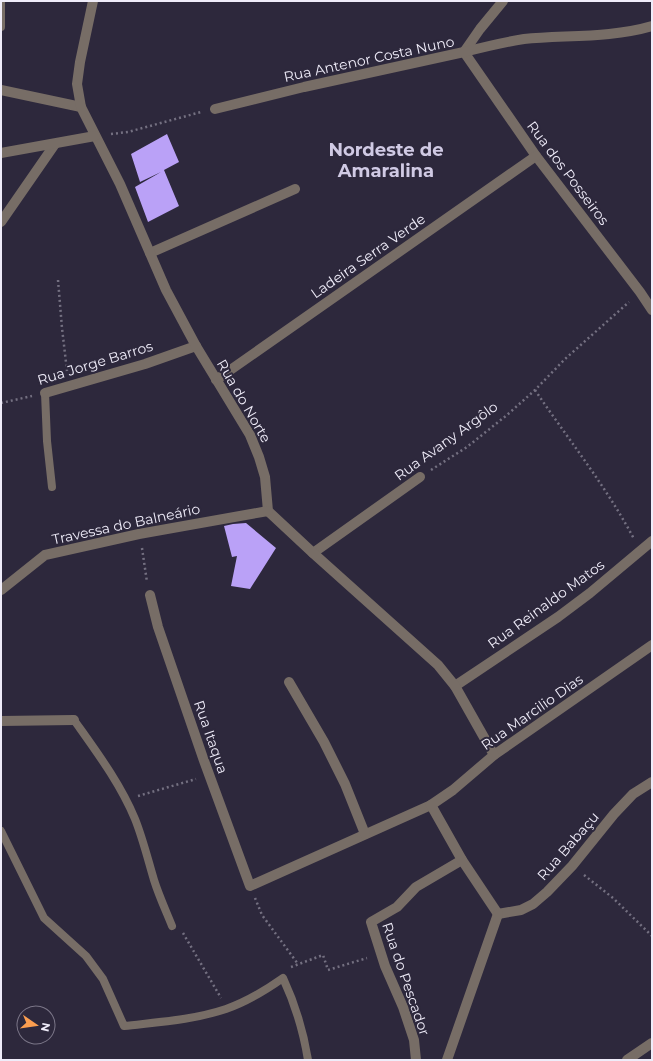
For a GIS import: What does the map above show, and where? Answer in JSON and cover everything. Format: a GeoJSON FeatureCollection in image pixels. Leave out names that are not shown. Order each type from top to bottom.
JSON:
{"type":"FeatureCollection","features":[{"type":"Feature","properties":{"kind":"street","name":"Rua do Norte"},"geometry":{"type":"LineString","coordinates":[[93,1],[80,62],[77,84],[81,107],[120,184],[166,290],[196,346],[250,435],[260,457],[265,478],[268,511]]}},
{"type":"Feature","properties":{"kind":"street"},"geometry":{"type":"LineString","coordinates":[[464,52],[480,29],[503,1]]}},
{"type":"Feature","properties":{"kind":"street","name":"Rua Antenor Costa Nuno"},"geometry":{"type":"LineString","coordinates":[[216,109],[304,87],[490,45],[524,39],[598,34],[643,29],[652,26]]}},
{"type":"Feature","properties":{"kind":"street","name":"Rua dos Posseiros"},"geometry":{"type":"LineString","coordinates":[[464,52],[536,156],[640,292],[652,310]]}},
{"type":"Feature","properties":{"kind":"street"},"geometry":{"type":"LineString","coordinates":[[1,90],[81,107]]}},
{"type":"Feature","properties":{"kind":"street"},"geometry":{"type":"LineString","coordinates":[[1,152],[95,136]]}},
{"type":"Feature","properties":{"kind":"street"},"geometry":{"type":"LineString","coordinates":[[1,222],[55,144]]}},
{"type":"Feature","properties":{"kind":"street","name":"Ladeira Serra Verde"},"geometry":{"type":"LineString","coordinates":[[216,380],[536,156]]}},
{"type":"Feature","properties":{"kind":"street"},"geometry":{"type":"LineString","coordinates":[[150,253],[295,189]]}},
{"type":"Feature","properties":{"kind":"street","name":"Rua Jorge Barros"},"geometry":{"type":"LineString","coordinates":[[44,393],[138,366],[196,346]]}},
{"type":"Feature","properties":{"kind":"street","name":"Rua Avany Argôlo"},"geometry":{"type":"LineString","coordinates":[[313,553],[420,477]]}},
{"type":"Feature","properties":{"kind":"street"},"geometry":{"type":"LineString","coordinates":[[268,511],[438,665],[455,686],[494,755]]}},
{"type":"Feature","properties":{"kind":"street","name":"Travessa do Balneário"},"geometry":{"type":"LineString","coordinates":[[1,590],[45,555],[139,534],[268,511]]}},
{"type":"Feature","properties":{"kind":"street","name":"Rua Reinaldo Matos"},"geometry":{"type":"LineString","coordinates":[[455,686],[558,617],[590,593],[652,541]]}},
{"type":"Feature","properties":{"kind":"street","name":"Rua Itaqua"},"geometry":{"type":"LineString","coordinates":[[150,595],[158,627],[250,886]]}},
{"type":"Feature","properties":{"kind":"street","name":"Rua Marcilio Dias"},"geometry":{"type":"LineString","coordinates":[[250,886],[430,805],[453,790],[494,755],[652,645]]}},
{"type":"Feature","properties":{"kind":"street"},"geometry":{"type":"LineString","coordinates":[[289,682],[324,742],[345,784],[365,834]]}},
{"type":"Feature","properties":{"kind":"street"},"geometry":{"type":"LineString","coordinates":[[1,721],[74,720]]}},
{"type":"Feature","properties":{"kind":"street","name":"Rua Babaçu"},"geometry":{"type":"LineString","coordinates":[[498,914],[521,910],[533,904],[547,892],[572,866],[628,799],[652,782]]}},
{"type":"Feature","properties":{"kind":"street"},"geometry":{"type":"LineString","coordinates":[[430,805],[462,860],[498,914],[447,1060]]}},
{"type":"Feature","properties":{"kind":"street","name":"Rua do Pescador"},"geometry":{"type":"LineString","coordinates":[[416,1060],[412,1033],[381,954],[371,922],[397,907],[416,887],[462,860]]}},
{"type":"Feature","properties":{"kind":"street"},"geometry":{"type":"LineString","coordinates":[[627,1060],[652,1043]]}},
{"type":"Feature","properties":{"kind":"lane"},"geometry":{"type":"LineString","coordinates":[[1,1],[1,27]]}},
{"type":"Feature","properties":{"kind":"lane"},"geometry":{"type":"LineString","coordinates":[[44,393],[52,487]]}},
{"type":"Feature","properties":{"kind":"lane"},"geometry":{"type":"LineString","coordinates":[[74,720],[101,758],[126,799],[172,926]]}},
{"type":"Feature","properties":{"kind":"lane"},"geometry":{"type":"LineString","coordinates":[[1,831],[44,918],[86,956],[103,979],[124,1026],[173,1021],[227,1009],[260,993],[283,978],[297,1010],[304,1033],[308,1060]]}},
{"type":"Feature","properties":{"kind":"path"},"geometry":{"type":"LineString","coordinates":[[95,136],[128,132],[216,109]]}},
{"type":"Feature","properties":{"kind":"path"},"geometry":{"type":"LineString","coordinates":[[58,280],[69,386]]}},
{"type":"Feature","properties":{"kind":"path","name":"Rua Avany Argôlo"},"geometry":{"type":"LineString","coordinates":[[420,477],[467,447],[507,415],[535,390],[565,358],[640,292]]}},
{"type":"Feature","properties":{"kind":"path"},"geometry":{"type":"LineString","coordinates":[[535,390],[600,483],[640,550]]}},
{"type":"Feature","properties":{"kind":"path","name":"Rua Jorge Barros"},"geometry":{"type":"LineString","coordinates":[[1,403],[44,393]]}},
{"type":"Feature","properties":{"kind":"path"},"geometry":{"type":"LineString","coordinates":[[139,534],[150,595]]}},
{"type":"Feature","properties":{"kind":"path"},"geometry":{"type":"LineString","coordinates":[[126,799],[210,776]]}},
{"type":"Feature","properties":{"kind":"path"},"geometry":{"type":"LineString","coordinates":[[572,866],[613,898],[652,936]]}},
{"type":"Feature","properties":{"kind":"path"},"geometry":{"type":"LineString","coordinates":[[250,886],[262,915],[298,964],[323,955],[328,970],[381,954]]}},
{"type":"Feature","properties":{"kind":"path"},"geometry":{"type":"LineString","coordinates":[[172,926],[181,928],[227,1009]]}},
{"type":"Feature","properties":{"kind":"building"},"geometry":{"type":"Polygon","coordinates":[[[167,134],[179,162],[164,170],[179,206],[148,222],[135,187],[161,172],[140,182],[131,154],[167,134]]]}},
{"type":"Feature","properties":{"kind":"building"},"geometry":{"type":"Polygon","coordinates":[[[246,523],[276,548],[250,589],[231,586],[237,556],[232,557],[224,526],[246,523]]]}},
{"type":"Feature","properties":{"kind":"district","name":"Nordeste de Amaralina"},"geometry":{"type":"Point","coordinates":[386,160]}}]}
